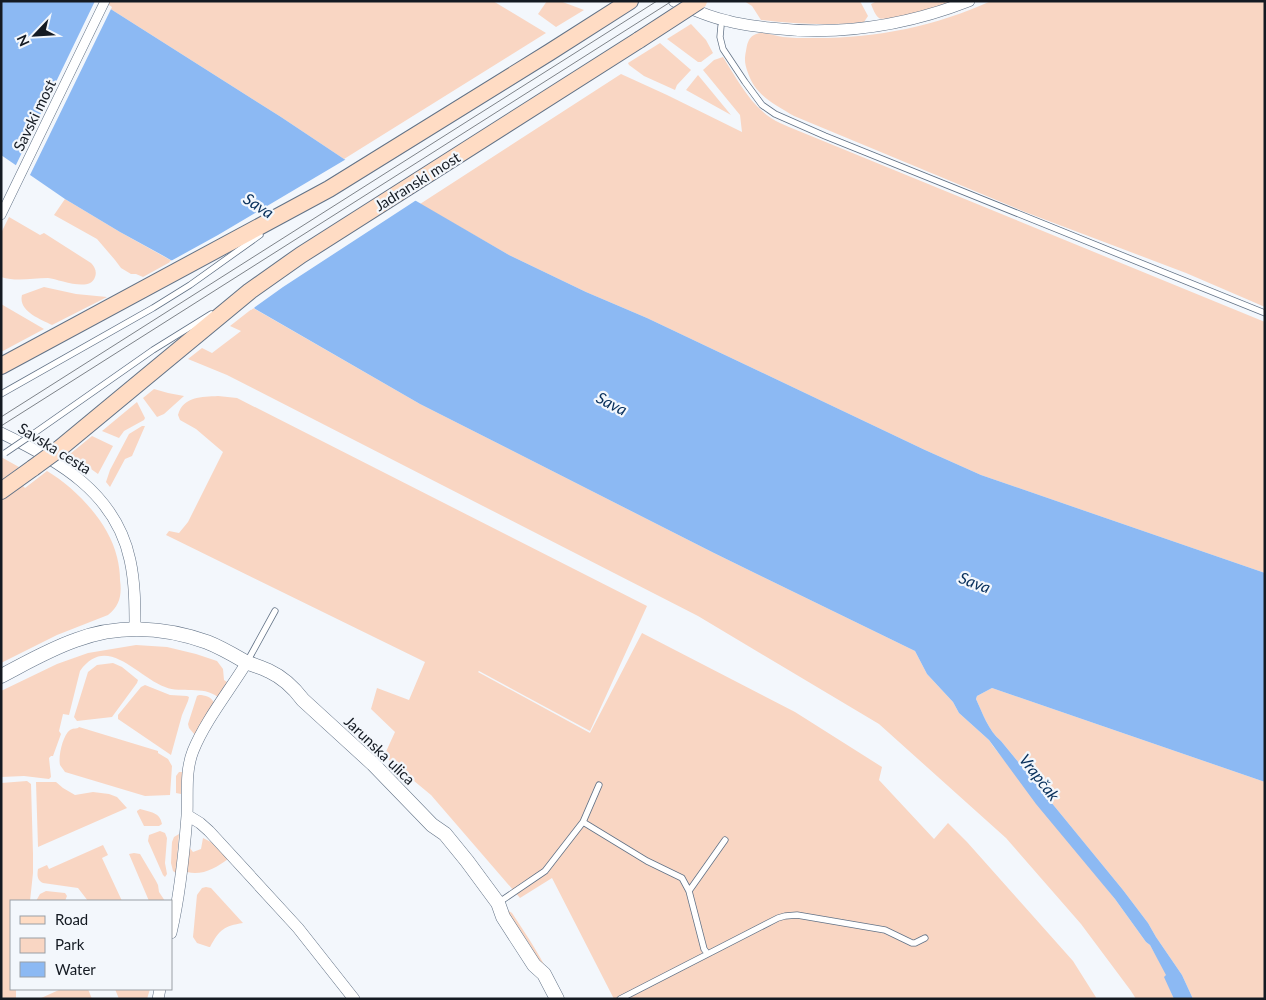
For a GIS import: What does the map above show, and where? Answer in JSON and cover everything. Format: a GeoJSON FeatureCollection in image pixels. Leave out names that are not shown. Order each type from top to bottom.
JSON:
{"type":"FeatureCollection","features":[{"type":"Feature","properties":{"kind":"main road"},"geometry":{"type":"LineString","coordinates":[[8,363],[303,204],[630,1]]}},
{"type":"Feature","properties":{"kind":"main road","name":"Jadranski most"},"geometry":{"type":"LineString","coordinates":[[1,490],[59,449],[250,291],[300,255],[699,1]]}},
{"type":"Feature","properties":{"kind":"street","name":"Savski most"},"geometry":{"type":"LineString","coordinates":[[1,215],[105,1]]}},
{"type":"Feature","properties":{"kind":"street"},"geometry":{"type":"LineString","coordinates":[[674,1],[729,22],[807,31],[837,31],[913,20],[969,1]]}},
{"type":"Feature","properties":{"kind":"street","name":"Savska cesta"},"geometry":{"type":"LineString","coordinates":[[1,433],[52,460],[72,474],[99,498],[110,513],[128,549],[133,576],[135,629]]}},
{"type":"Feature","properties":{"kind":"street","name":"Jarunska ulica"},"geometry":{"type":"LineString","coordinates":[[1,676],[78,639],[94,634],[135,629],[186,636],[215,646],[246,662],[270,671],[294,689],[303,700],[373,764],[432,825],[445,834],[498,903],[503,917],[534,965],[549,999]]}},
{"type":"Feature","properties":{"kind":"street"},"geometry":{"type":"LineString","coordinates":[[172,930],[182,878],[189,768],[193,751],[210,718],[246,662]]}},
{"type":"Feature","properties":{"kind":"street"},"geometry":{"type":"LineString","coordinates":[[187,815],[209,831],[298,928],[354,999]]}},
{"type":"Feature","properties":{"kind":"street","name":"Jarunska ulica"},"geometry":{"type":"LineString","coordinates":[[432,825],[439,839],[492,907],[503,917]]}},
{"type":"Feature","properties":{"kind":"street","name":"Jarunska ulica"},"geometry":{"type":"LineString","coordinates":[[534,965],[544,974],[557,999]]}},
{"type":"Feature","properties":{"kind":"lane"},"geometry":{"type":"LineString","coordinates":[[721,26],[720,37],[723,49],[762,105],[775,114],[825,136],[1265,313]]}},
{"type":"Feature","properties":{"kind":"lane"},"geometry":{"type":"LineString","coordinates":[[1,394],[190,285],[303,204]]}},
{"type":"Feature","properties":{"kind":"lane","name":"Jadranski most"},"geometry":{"type":"LineString","coordinates":[[5,453],[153,350],[250,291]]}},
{"type":"Feature","properties":{"kind":"lane"},"geometry":{"type":"LineString","coordinates":[[246,662],[276,611]]}},
{"type":"Feature","properties":{"kind":"lane"},"geometry":{"type":"LineString","coordinates":[[498,903],[545,871],[583,822],[599,785]]}},
{"type":"Feature","properties":{"kind":"lane"},"geometry":{"type":"LineString","coordinates":[[583,822],[647,861],[682,878],[689,891],[704,949],[708,953]]}},
{"type":"Feature","properties":{"kind":"lane"},"geometry":{"type":"LineString","coordinates":[[689,891],[725,840]]}},
{"type":"Feature","properties":{"kind":"lane"},"geometry":{"type":"LineString","coordinates":[[620,999],[778,918],[791,915],[885,930],[912,943],[925,938]]}},
{"type":"Feature","properties":{"kind":"green space"},"geometry":{"type":"Polygon","coordinates":[[[98,1],[493,1],[546,33],[344,159],[98,1]]]}},
{"type":"Feature","properties":{"kind":"green space"},"geometry":{"type":"Polygon","coordinates":[[[547,1],[560,1],[584,10],[556,27],[538,14],[547,1]]]}},
{"type":"Feature","properties":{"kind":"green space"},"geometry":{"type":"Polygon","coordinates":[[[744,1],[860,1],[868,16],[864,22],[838,24],[761,20],[752,6],[744,1]]]}},
{"type":"Feature","properties":{"kind":"green space"},"geometry":{"type":"Polygon","coordinates":[[[877,1],[954,1],[916,13],[884,19],[879,18],[875,14],[871,4],[877,1]]]}},
{"type":"Feature","properties":{"kind":"green space"},"geometry":{"type":"Polygon","coordinates":[[[991,1],[1265,1],[1265,307],[1186,273],[1025,212],[794,116],[761,94],[751,81],[746,67],[745,57],[748,42],[752,36],[758,33],[807,38],[879,34],[947,18],[991,1]]]}},
{"type":"Feature","properties":{"kind":"green space"},"geometry":{"type":"Polygon","coordinates":[[[691,24],[706,40],[713,53],[701,62],[698,62],[667,39],[691,24]]]}},
{"type":"Feature","properties":{"kind":"green space"},"geometry":{"type":"Polygon","coordinates":[[[660,43],[691,70],[677,85],[675,90],[644,76],[628,63],[660,43]]]}},
{"type":"Feature","properties":{"kind":"green space"},"geometry":{"type":"Polygon","coordinates":[[[723,57],[750,98],[763,112],[778,122],[1265,322],[1265,573],[981,475],[509,255],[420,204],[621,74],[742,132],[740,115],[703,70],[714,60],[723,57]]]}},
{"type":"Feature","properties":{"kind":"green space"},"geometry":{"type":"Polygon","coordinates":[[[698,75],[731,115],[686,90],[698,75]]]}},
{"type":"Feature","properties":{"kind":"green space"},"geometry":{"type":"Polygon","coordinates":[[[65,199],[172,261],[143,277],[131,274],[121,268],[97,239],[54,215],[65,199]]]}},
{"type":"Feature","properties":{"kind":"green space"},"geometry":{"type":"Polygon","coordinates":[[[9,217],[40,235],[44,233],[91,263],[96,273],[92,282],[81,285],[48,278],[19,280],[1,277],[1,233],[9,217]]]}},
{"type":"Feature","properties":{"kind":"green space"},"geometry":{"type":"Polygon","coordinates":[[[44,287],[76,294],[107,297],[52,325],[31,314],[23,306],[22,295],[44,287]]]}},
{"type":"Feature","properties":{"kind":"green space"},"geometry":{"type":"Polygon","coordinates":[[[1,304],[44,329],[1,352],[1,304]]]}},
{"type":"Feature","properties":{"kind":"green space"},"geometry":{"type":"Polygon","coordinates":[[[253,308],[420,404],[714,553],[915,651],[927,674],[953,702],[959,713],[989,740],[1150,945],[1167,975],[1165,977],[1174,999],[1136,999],[1081,924],[1006,838],[879,724],[698,616],[227,375],[188,359],[202,348],[212,353],[241,331],[230,326],[253,308]]]}},
{"type":"Feature","properties":{"kind":"green space"},"geometry":{"type":"Polygon","coordinates":[[[154,389],[184,396],[164,414],[157,417],[143,398],[154,389]]]}},
{"type":"Feature","properties":{"kind":"green space"},"geometry":{"type":"Polygon","coordinates":[[[218,396],[237,398],[647,606],[590,731],[478,672],[590,733],[642,633],[795,712],[882,767],[879,780],[934,839],[948,823],[1073,961],[1097,999],[614,999],[552,878],[520,898],[431,795],[384,756],[395,732],[371,709],[377,688],[409,700],[425,662],[166,535],[169,531],[179,533],[188,522],[223,452],[196,429],[180,420],[178,415],[180,409],[184,404],[194,399],[218,396]]]}},
{"type":"Feature","properties":{"kind":"green space"},"geometry":{"type":"Polygon","coordinates":[[[137,402],[145,418],[144,420],[124,431],[119,438],[102,431],[137,402]]]}},
{"type":"Feature","properties":{"kind":"green space"},"geometry":{"type":"Polygon","coordinates":[[[145,426],[132,456],[125,459],[110,487],[106,482],[110,470],[129,434],[145,426]]]}},
{"type":"Feature","properties":{"kind":"green space"},"geometry":{"type":"Polygon","coordinates":[[[92,436],[113,446],[98,474],[70,454],[92,436]]]}},
{"type":"Feature","properties":{"kind":"green space"},"geometry":{"type":"Polygon","coordinates":[[[1,457],[19,467],[1,481],[1,457]]]}},
{"type":"Feature","properties":{"kind":"green space"},"geometry":{"type":"Polygon","coordinates":[[[47,471],[80,497],[107,532],[113,544],[120,572],[121,585],[118,604],[108,615],[57,635],[1,663],[1,500],[23,486],[25,488],[47,471]]]}},
{"type":"Feature","properties":{"kind":"green space"},"geometry":{"type":"Polygon","coordinates":[[[136,645],[167,647],[217,661],[223,669],[224,680],[227,682],[218,697],[205,691],[178,690],[165,687],[122,661],[111,657],[101,656],[90,660],[80,671],[69,715],[63,714],[59,731],[61,734],[53,756],[49,758],[51,777],[49,779],[24,776],[1,777],[1,691],[57,664],[88,653],[136,645]]]}},
{"type":"Feature","properties":{"kind":"green space"},"geometry":{"type":"Polygon","coordinates":[[[113,663],[122,667],[138,680],[137,683],[112,717],[77,721],[74,717],[88,672],[97,665],[113,663]]]}},
{"type":"Feature","properties":{"kind":"green space"},"geometry":{"type":"Polygon","coordinates":[[[145,685],[170,695],[189,697],[171,755],[118,719],[118,715],[141,687],[145,685]]]}},
{"type":"Feature","properties":{"kind":"green space"},"geometry":{"type":"Polygon","coordinates":[[[992,688],[1265,782],[1265,999],[1193,999],[1182,975],[1148,923],[989,727],[976,699],[977,696],[992,688]]]}},
{"type":"Feature","properties":{"kind":"green space"},"geometry":{"type":"Polygon","coordinates":[[[197,696],[212,699],[214,703],[195,735],[188,724],[197,696]]]}},
{"type":"Feature","properties":{"kind":"green space"},"geometry":{"type":"Polygon","coordinates":[[[79,727],[158,751],[158,753],[168,759],[172,766],[170,795],[145,796],[65,772],[60,765],[60,756],[65,736],[71,729],[79,727]]]}},
{"type":"Feature","properties":{"kind":"green space"},"geometry":{"type":"Polygon","coordinates":[[[179,772],[182,772],[181,794],[176,793],[176,776],[179,772]]]}},
{"type":"Feature","properties":{"kind":"green space"},"geometry":{"type":"Polygon","coordinates":[[[27,781],[31,784],[33,873],[30,900],[10,900],[10,990],[16,990],[16,999],[1,999],[1,783],[27,781]]]}},
{"type":"Feature","properties":{"kind":"green space"},"geometry":{"type":"Polygon","coordinates":[[[36,782],[56,782],[75,795],[93,792],[109,794],[117,797],[127,808],[38,847],[36,782]]]}},
{"type":"Feature","properties":{"kind":"green space"},"geometry":{"type":"Polygon","coordinates":[[[140,809],[157,815],[162,824],[159,826],[144,826],[137,812],[140,809]]]}},
{"type":"Feature","properties":{"kind":"green space"},"geometry":{"type":"Polygon","coordinates":[[[160,831],[165,833],[167,838],[165,863],[167,874],[165,877],[148,841],[149,835],[160,831]]]}},
{"type":"Feature","properties":{"kind":"green space"},"geometry":{"type":"Polygon","coordinates":[[[179,834],[176,873],[173,871],[171,863],[172,842],[174,837],[179,834]]]}},
{"type":"Feature","properties":{"kind":"green space"},"geometry":{"type":"Polygon","coordinates":[[[203,838],[211,842],[228,859],[209,870],[198,873],[187,872],[189,847],[193,852],[201,849],[203,838]]]}},
{"type":"Feature","properties":{"kind":"green space"},"geometry":{"type":"Polygon","coordinates":[[[103,845],[108,855],[102,858],[122,900],[87,900],[78,888],[41,882],[38,869],[47,865],[49,869],[103,845]]]}},
{"type":"Feature","properties":{"kind":"green space"},"geometry":{"type":"Polygon","coordinates":[[[129,854],[140,854],[156,881],[159,892],[164,900],[149,900],[129,854]]]}},
{"type":"Feature","properties":{"kind":"green space"},"geometry":{"type":"Polygon","coordinates":[[[202,888],[211,888],[243,923],[231,925],[223,929],[210,947],[197,943],[193,937],[197,895],[202,888]]]}},
{"type":"Feature","properties":{"kind":"green space"},"geometry":{"type":"Polygon","coordinates":[[[46,891],[65,893],[67,896],[65,900],[37,900],[40,894],[46,891]]]}},
{"type":"Feature","properties":{"kind":"green space"},"geometry":{"type":"Polygon","coordinates":[[[507,911],[512,913],[524,931],[555,986],[526,939],[507,911]]]}},
{"type":"Feature","properties":{"kind":"green space"},"geometry":{"type":"Polygon","coordinates":[[[59,990],[88,990],[92,999],[39,999],[59,990]]]}},
{"type":"Feature","properties":{"kind":"green space"},"geometry":{"type":"Polygon","coordinates":[[[115,990],[150,990],[147,999],[119,999],[115,990]]]}},
{"type":"Feature","properties":{"kind":"water","name":"Sava"},"geometry":{"type":"Polygon","coordinates":[[[1,1],[98,1],[344,159],[509,255],[981,475],[1265,573],[1265,782],[992,688],[977,696],[976,699],[986,722],[993,732],[1148,923],[1182,975],[1193,999],[1174,999],[1164,977],[1166,975],[1150,945],[1115,899],[1036,804],[989,740],[959,713],[953,702],[927,674],[915,651],[714,553],[420,404],[120,232],[65,199],[1,155],[1,1]]]}},
{"type":"Feature","properties":{"kind":"pier"},"geometry":{"type":"Polygon","coordinates":[[[95,1],[103,1],[112,7],[29,177],[15,167],[95,1]]]}},
{"type":"Feature","properties":{"kind":"pier"},"geometry":{"type":"Polygon","coordinates":[[[348,158],[418,199],[251,310],[169,262],[218,235],[348,158]]]}},
{"type":"Feature","properties":{"kind":"tram line"},"geometry":{"type":"LineString","coordinates":[[1,417],[657,1]]}},
{"type":"Feature","properties":{"kind":"tram line"},"geometry":{"type":"LineString","coordinates":[[1,426],[672,1]]}},
{"type":"Feature","properties":{"kind":"water label","name":"Vrapčak"},"geometry":{"type":"Point","coordinates":[1040,777]}}]}
